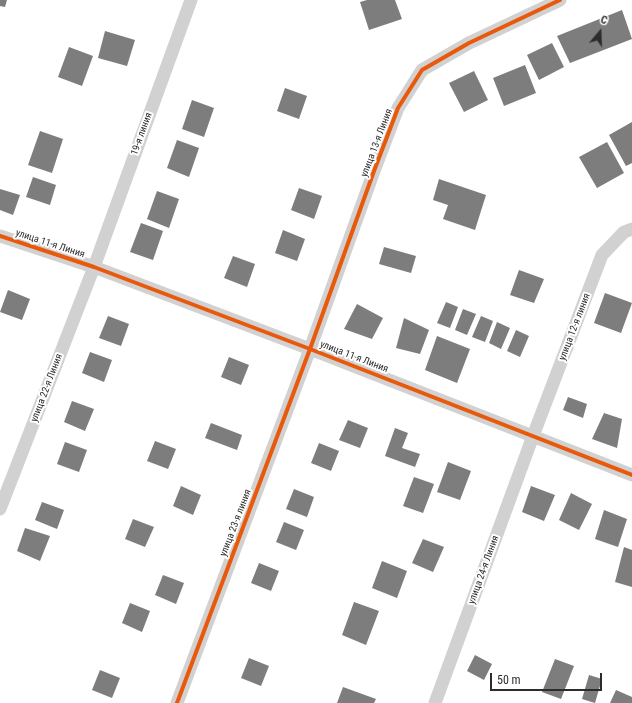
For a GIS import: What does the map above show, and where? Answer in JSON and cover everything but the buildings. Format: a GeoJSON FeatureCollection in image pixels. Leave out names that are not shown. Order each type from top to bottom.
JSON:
{"type":"FeatureCollection","features":[{"type":"Feature","properties":{"kind":"street","name":"19-я линия"},"geometry":{"type":"LineString","coordinates":[[94,267],[191,0]]}},
{"type":"Feature","properties":{"kind":"street","name":"улица 13-я Линия"},"geometry":{"type":"LineString","coordinates":[[310,349],[398,108],[422,70],[469,43],[560,0]]}},
{"type":"Feature","properties":{"kind":"street","name":"улица 12-я линия"},"geometry":{"type":"LineString","coordinates":[[533,436],[602,255],[624,232],[632,228]]}},
{"type":"Feature","properties":{"kind":"street","name":"улица 11-я Линия"},"geometry":{"type":"LineString","coordinates":[[0,236],[94,267],[310,349],[632,475]]}},
{"type":"Feature","properties":{"kind":"street","name":"улица 22-я Линия"},"geometry":{"type":"LineString","coordinates":[[0,509],[94,267]]}},
{"type":"Feature","properties":{"kind":"street","name":"улица 23-я линия"},"geometry":{"type":"LineString","coordinates":[[176,703],[310,349]]}},
{"type":"Feature","properties":{"kind":"street","name":"улица 24-я Линия"},"geometry":{"type":"LineString","coordinates":[[435,703],[533,436]]}},
{"type":"Feature","properties":{"kind":"cycle path"},"geometry":{"type":"LineString","coordinates":[[177,703],[310,349],[398,108],[422,70],[469,43],[560,0]]}},
{"type":"Feature","properties":{"kind":"cycle path"},"geometry":{"type":"LineString","coordinates":[[0,236],[94,267],[310,349],[632,475]]}}]}
